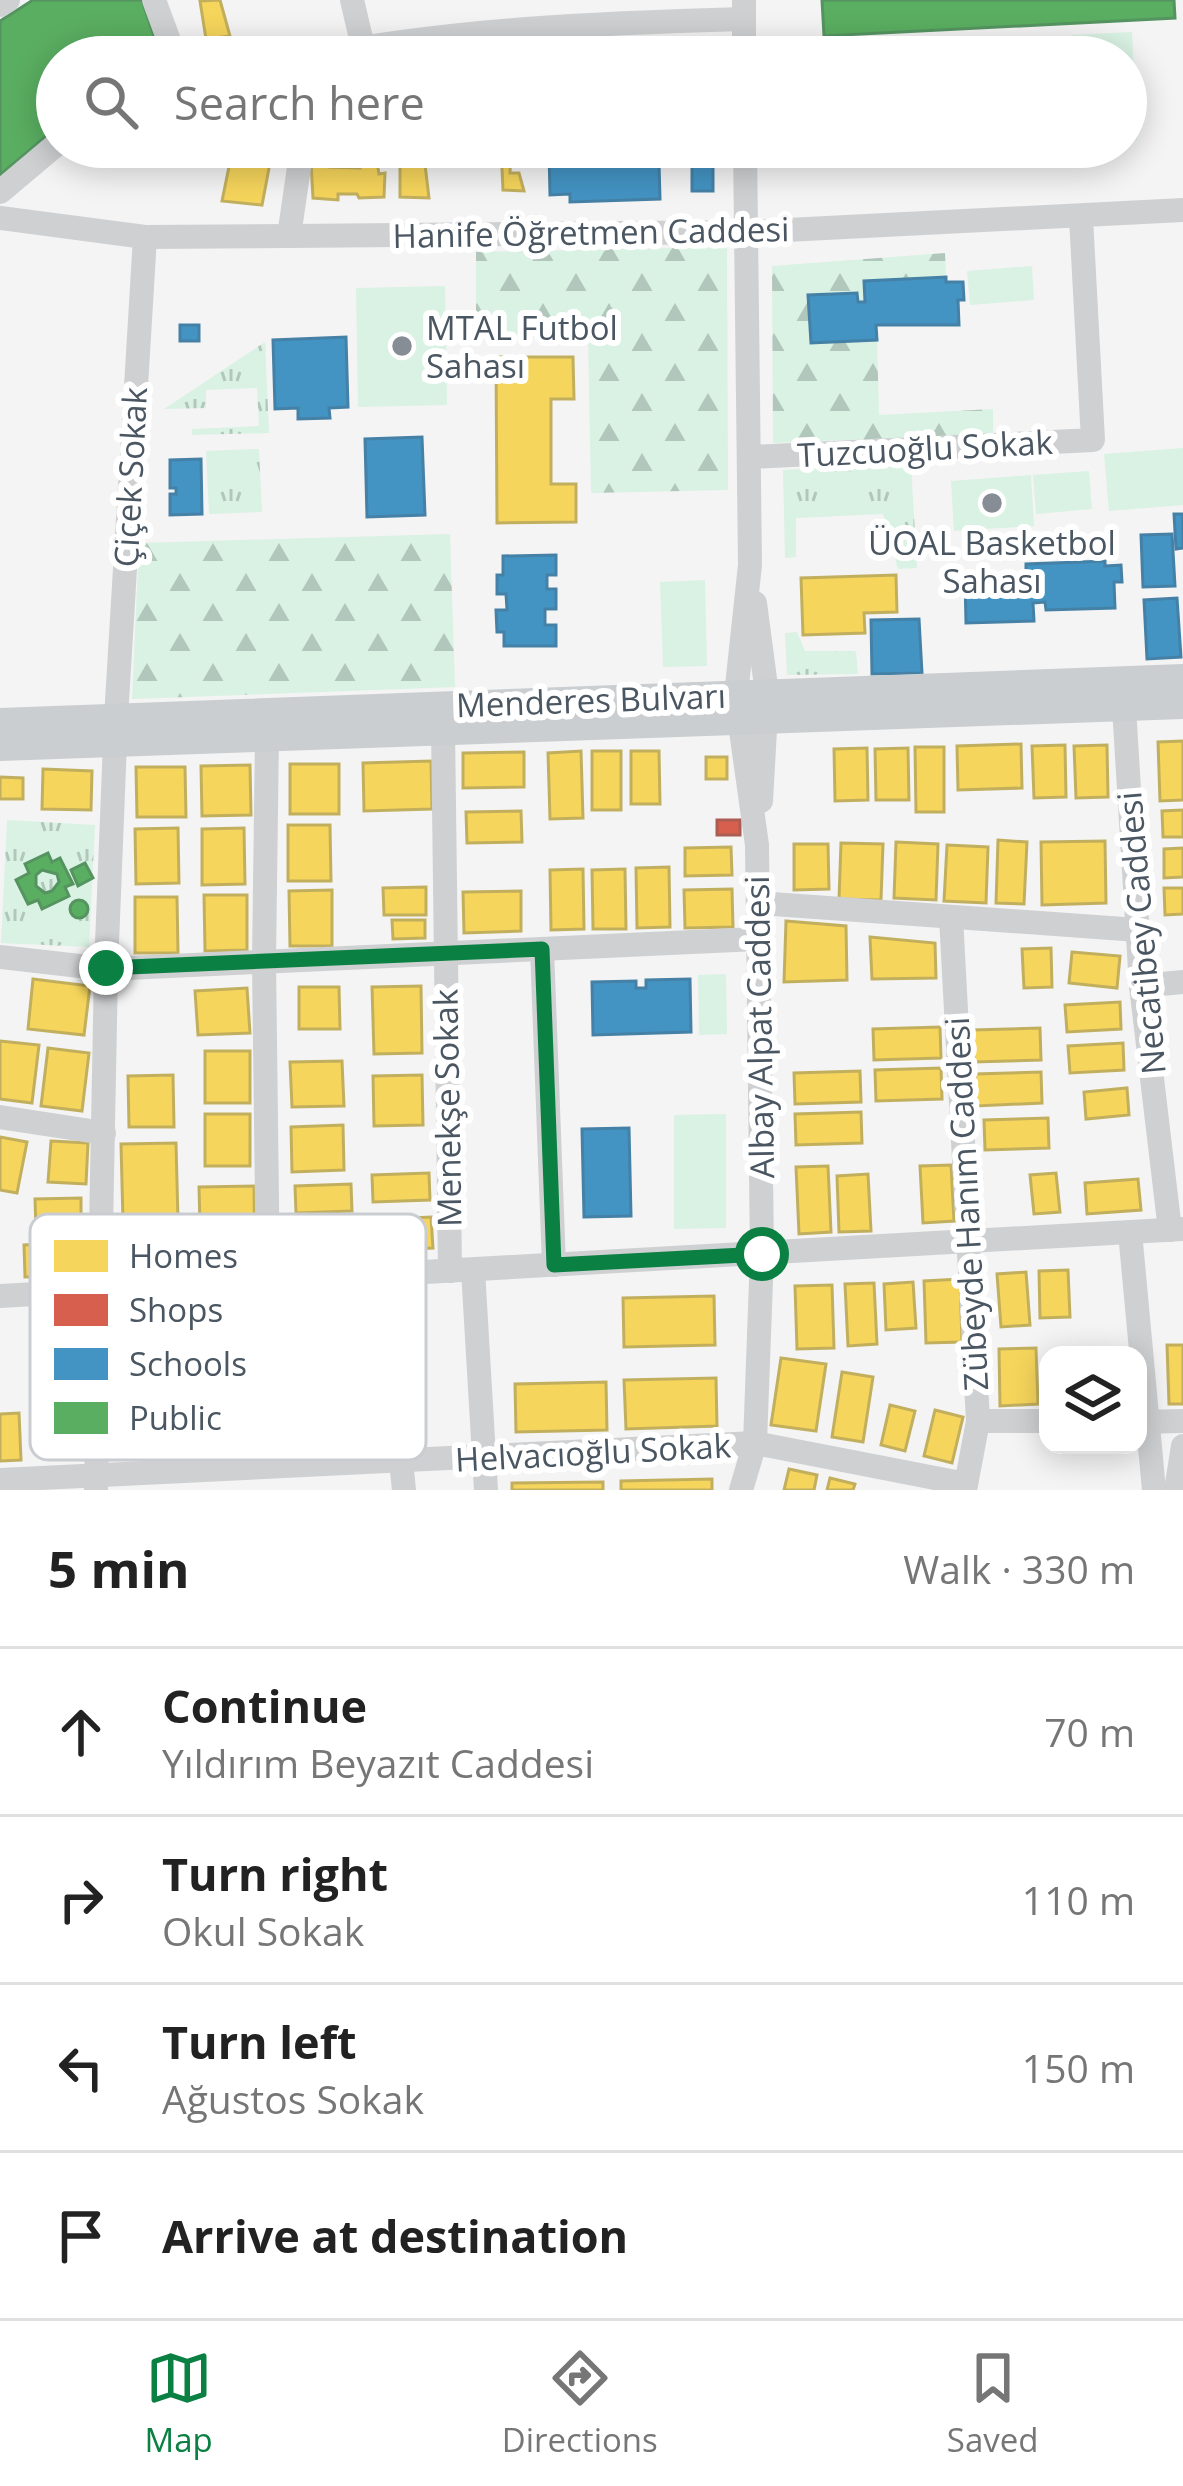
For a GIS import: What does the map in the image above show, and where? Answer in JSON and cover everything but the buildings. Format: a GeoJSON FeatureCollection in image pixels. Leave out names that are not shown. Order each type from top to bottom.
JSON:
{"type":"FeatureCollection","features":[{"type":"Feature","properties":{"kind":"main road","name":"Menderes Bulvarı"},"geometry":{"type":"LineString","coordinates":[[0,723],[267,735],[443,728],[1183,679]]}},
{"type":"Feature","properties":{"kind":"main road","name":"Menderes Bulvarı"},"geometry":{"type":"LineString","coordinates":[[0,746],[115,730],[752,706],[1183,704]]}},
{"type":"Feature","properties":{"kind":"street"},"geometry":{"type":"LineString","coordinates":[[0,5],[8,0]]}},
{"type":"Feature","properties":{"kind":"street"},"geometry":{"type":"LineString","coordinates":[[154,0],[167,36]]}},
{"type":"Feature","properties":{"kind":"street"},"geometry":{"type":"LineString","coordinates":[[352,0],[360,36]]}},
{"type":"Feature","properties":{"kind":"street"},"geometry":{"type":"LineString","coordinates":[[456,36],[744,9]]}},
{"type":"Feature","properties":{"kind":"street"},"geometry":{"type":"LineString","coordinates":[[0,192],[36,162]]}},
{"type":"Feature","properties":{"kind":"street"},"geometry":{"type":"LineString","coordinates":[[289,236],[299,168]]}},
{"type":"Feature","properties":{"kind":"street","name":"Albay Alpat Caddesi"},"geometry":{"type":"LineString","coordinates":[[741,1490],[755,1444],[762,1254],[746,168]]}},
{"type":"Feature","properties":{"kind":"street","name":"Hanife Öğretmen Caddesi"},"geometry":{"type":"LineString","coordinates":[[0,218],[145,236],[289,236],[747,232],[1183,210]]}},
{"type":"Feature","properties":{"kind":"street","name":"Tuzcuoğlu Sokak"},"geometry":{"type":"LineString","coordinates":[[750,457],[1093,440],[1081,218]]}},
{"type":"Feature","properties":{"kind":"street","name":"Çiçek Sokak"},"geometry":{"type":"LineString","coordinates":[[102,1214],[115,730],[145,236]]}},
{"type":"Feature","properties":{"kind":"street","name":"Necatibey Caddesi"},"geometry":{"type":"LineString","coordinates":[[1124,707],[1141,986],[1176,1229]]}},
{"type":"Feature","properties":{"kind":"street","name":"Menekşe Sokak"},"geometry":{"type":"LineString","coordinates":[[443,728],[445,953],[461,1270],[486,1490]]}},
{"type":"Feature","properties":{"kind":"street"},"geometry":{"type":"LineString","coordinates":[[267,735],[267,1214]]}},
{"type":"Feature","properties":{"kind":"street"},"geometry":{"type":"LineString","coordinates":[[758,903],[1138,930]]}},
{"type":"Feature","properties":{"kind":"street","name":"Zübeyde Hanım Caddesi"},"geometry":{"type":"LineString","coordinates":[[951,917],[978,1420],[965,1487]]}},
{"type":"Feature","properties":{"kind":"street"},"geometry":{"type":"LineString","coordinates":[[0,957],[106,968],[758,939]]}},
{"type":"Feature","properties":{"kind":"street"},"geometry":{"type":"LineString","coordinates":[[542,949],[554,1265]]}},
{"type":"Feature","properties":{"kind":"street"},"geometry":{"type":"LineString","coordinates":[[1141,986],[1183,982]]}},
{"type":"Feature","properties":{"kind":"street"},"geometry":{"type":"LineString","coordinates":[[0,1118],[104,1133]]}},
{"type":"Feature","properties":{"kind":"street"},"geometry":{"type":"LineString","coordinates":[[426,1272],[1176,1229]]}},
{"type":"Feature","properties":{"kind":"street"},"geometry":{"type":"LineString","coordinates":[[1130,1232],[1137,1346]]}},
{"type":"Feature","properties":{"kind":"street"},"geometry":{"type":"LineString","coordinates":[[0,1296],[30,1294]]}},
{"type":"Feature","properties":{"kind":"street"},"geometry":{"type":"LineString","coordinates":[[978,1420],[1039,1421]]}},
{"type":"Feature","properties":{"kind":"street"},"geometry":{"type":"LineString","coordinates":[[1147,1422],[1183,1421]]}},
{"type":"Feature","properties":{"kind":"street","name":"Helvacıoğlu Sokak"},"geometry":{"type":"LineString","coordinates":[[426,1460],[755,1444],[965,1487]]}},
{"type":"Feature","properties":{"kind":"street"},"geometry":{"type":"LineString","coordinates":[[1176,1490],[1183,1446]]}},
{"type":"Feature","properties":{"kind":"street"},"geometry":{"type":"LineString","coordinates":[[1147,1450],[1154,1490]]}},
{"type":"Feature","properties":{"kind":"street","name":"Helvacıoğlu Sokak"},"geometry":{"type":"LineString","coordinates":[[0,1480],[96,1482],[422,1460]]}},
{"type":"Feature","properties":{"kind":"street"},"geometry":{"type":"LineString","coordinates":[[401,1461],[404,1490]]}},
{"type":"Feature","properties":{"kind":"green space"},"geometry":{"type":"Polygon","coordinates":[[[1132,32],[1132,36],[1072,36],[1132,32]]]}},
{"type":"Feature","properties":{"kind":"green space"},"geometry":{"type":"Polygon","coordinates":[[[727,247],[728,490],[591,493],[588,335],[476,336],[476,252],[727,247]]]}},
{"type":"Feature","properties":{"kind":"green space"},"geometry":{"type":"Polygon","coordinates":[[[945,253],[946,277],[865,281],[865,302],[858,302],[857,293],[809,295],[811,342],[877,340],[879,415],[993,409],[993,434],[773,443],[772,266],[945,253]]]}},
{"type":"Feature","properties":{"kind":"green space"},"geometry":{"type":"Polygon","coordinates":[[[1032,266],[1034,300],[970,305],[967,271],[1032,266]]]}},
{"type":"Feature","properties":{"kind":"green space","name":"MTAL Futbol Sahası"},"geometry":{"type":"Polygon","coordinates":[[[445,286],[447,405],[358,407],[356,288],[445,286]]]}},
{"type":"Feature","properties":{"kind":"green space"},"geometry":{"type":"Polygon","coordinates":[[[265,342],[269,433],[192,435],[192,429],[259,426],[257,388],[206,390],[206,408],[164,409],[265,342]]]}},
{"type":"Feature","properties":{"kind":"green space"},"geometry":{"type":"Polygon","coordinates":[[[1183,448],[1183,505],[1109,511],[1104,454],[1183,448]]]}},
{"type":"Feature","properties":{"kind":"green space"},"geometry":{"type":"Polygon","coordinates":[[[259,449],[262,512],[209,514],[206,451],[259,449]]]}},
{"type":"Feature","properties":{"kind":"green space"},"geometry":{"type":"Polygon","coordinates":[[[911,464],[917,568],[898,569],[883,514],[796,518],[796,557],[785,558],[783,470],[911,464]]]}},
{"type":"Feature","properties":{"kind":"green space","name":"ÜOAL Basketbol Sahası"},"geometry":{"type":"Polygon","coordinates":[[[1089,471],[1092,509],[1036,514],[1033,475],[1089,471]]]}},
{"type":"Feature","properties":{"kind":"green space","name":"ÜOAL Basketbol Sahası"},"geometry":{"type":"Polygon","coordinates":[[[1031,475],[1034,526],[954,531],[951,481],[1031,475]]]}},
{"type":"Feature","properties":{"kind":"green space"},"geometry":{"type":"Polygon","coordinates":[[[450,534],[455,687],[132,699],[139,543],[450,534]]]}},
{"type":"Feature","properties":{"kind":"green space"},"geometry":{"type":"Polygon","coordinates":[[[705,580],[707,666],[663,667],[660,582],[705,580]]]}},
{"type":"Feature","properties":{"kind":"green space"},"geometry":{"type":"Polygon","coordinates":[[[797,632],[805,651],[856,651],[858,674],[787,675],[785,633],[797,632]]]}},
{"type":"Feature","properties":{"kind":"green space"},"geometry":{"type":"Polygon","coordinates":[[[7,820],[95,825],[89,947],[1,943],[7,820]]]}},
{"type":"Feature","properties":{"kind":"green space"},"geometry":{"type":"Polygon","coordinates":[[[726,974],[727,1034],[699,1035],[698,975],[726,974]]]}},
{"type":"Feature","properties":{"kind":"green space"},"geometry":{"type":"Polygon","coordinates":[[[726,1114],[726,1228],[674,1229],[674,1115],[726,1114]]]}},
{"type":"Feature","properties":{"kind":"place","name":"MTAL Futbol Sahası"},"geometry":{"type":"Point","coordinates":[402,346]}},
{"type":"Feature","properties":{"kind":"place","name":"ÜOAL Basketbol Sahası"},"geometry":{"type":"Point","coordinates":[992,503]}},
{"type":"Feature","properties":{"kind":"route"},"geometry":{"type":"LineString","coordinates":[[106,968],[542,949],[554,1265],[762,1254]]}}]}
